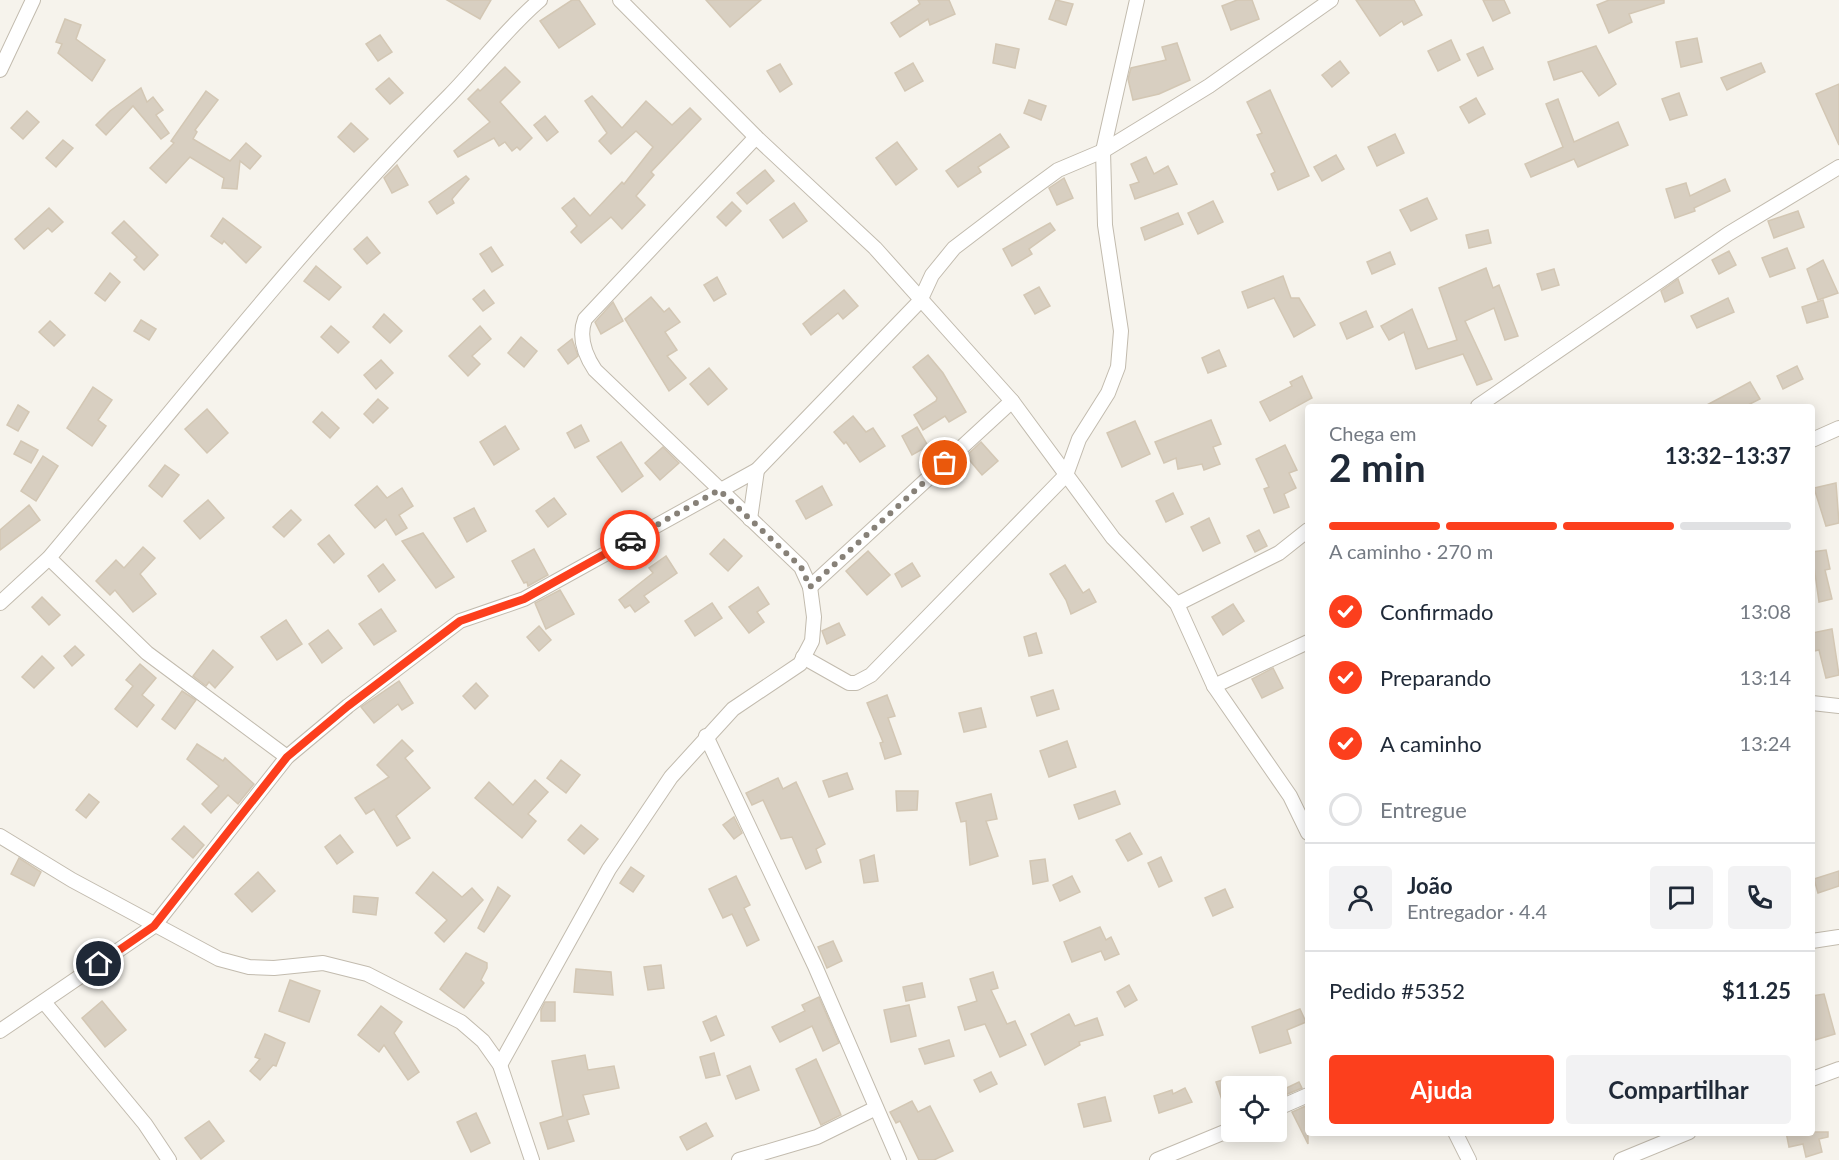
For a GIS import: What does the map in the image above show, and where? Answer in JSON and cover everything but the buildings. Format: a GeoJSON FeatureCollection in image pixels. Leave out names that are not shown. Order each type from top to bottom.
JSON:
{"type":"FeatureCollection","features":[{"type":"Feature","properties":{"kind":"street"},"geometry":{"type":"LineString","coordinates":[[0,70],[33,0]]}},
{"type":"Feature","properties":{"kind":"street"},"geometry":{"type":"LineString","coordinates":[[0,603],[49,558],[372,173],[540,0]]}},
{"type":"Feature","properties":{"kind":"street"},"geometry":{"type":"LineString","coordinates":[[620,0],[756,137],[875,248],[920,301],[1012,401],[1113,538],[1178,604],[1214,686],[1290,796],[1305,824]]}},
{"type":"Feature","properties":{"kind":"street"},"geometry":{"type":"LineString","coordinates":[[803,657],[849,683],[863,681],[1066,475],[1079,439],[1108,393],[1118,367],[1121,331],[1105,225],[1103,151],[1137,0]]}},
{"type":"Feature","properties":{"kind":"street"},"geometry":{"type":"LineString","coordinates":[[0,1031],[154,926],[287,757],[348,706],[460,621],[524,599],[757,470],[920,301],[932,275],[954,248],[1058,170],[1103,151],[1209,86],[1331,0]]}},
{"type":"Feature","properties":{"kind":"street"},"geometry":{"type":"LineString","coordinates":[[500,1065],[609,869],[671,777],[733,709],[800,664],[812,641],[814,617],[810,587],[801,567],[595,370],[586,357],[582,327],[585,319],[756,137]]}},
{"type":"Feature","properties":{"kind":"street"},"geometry":{"type":"LineString","coordinates":[[1481,404],[1728,234],[1839,167]]}},
{"type":"Feature","properties":{"kind":"street"},"geometry":{"type":"LineString","coordinates":[[810,587],[1012,401]]}},
{"type":"Feature","properties":{"kind":"street"},"geometry":{"type":"LineString","coordinates":[[1815,439],[1839,428]]}},
{"type":"Feature","properties":{"kind":"street"},"geometry":{"type":"LineString","coordinates":[[750,519],[757,470]]}},
{"type":"Feature","properties":{"kind":"street"},"geometry":{"type":"LineString","coordinates":[[1178,604],[1279,553],[1305,532]]}},
{"type":"Feature","properties":{"kind":"street"},"geometry":{"type":"LineString","coordinates":[[49,558],[147,653],[287,757]]}},
{"type":"Feature","properties":{"kind":"street"},"geometry":{"type":"LineString","coordinates":[[1214,686],[1305,643]]}},
{"type":"Feature","properties":{"kind":"street"},"geometry":{"type":"LineString","coordinates":[[1815,703],[1839,706]]}},
{"type":"Feature","properties":{"kind":"street"},"geometry":{"type":"LineString","coordinates":[[706,736],[815,966],[899,1160]]}},
{"type":"Feature","properties":{"kind":"street"},"geometry":{"type":"LineString","coordinates":[[0,836],[154,926],[219,959],[249,968],[323,963],[367,974],[461,1022],[483,1041],[500,1065],[532,1160]]}},
{"type":"Feature","properties":{"kind":"street"},"geometry":{"type":"LineString","coordinates":[[1815,941],[1839,937]]}},
{"type":"Feature","properties":{"kind":"street"},"geometry":{"type":"LineString","coordinates":[[44,1002],[145,1124],[169,1160]]}},
{"type":"Feature","properties":{"kind":"street"},"geometry":{"type":"LineString","coordinates":[[1815,1078],[1839,1069]]}},
{"type":"Feature","properties":{"kind":"street"},"geometry":{"type":"LineString","coordinates":[[1287,1104],[1305,1096]]}},
{"type":"Feature","properties":{"kind":"street"},"geometry":{"type":"LineString","coordinates":[[740,1160],[817,1137],[876,1108]]}},
{"type":"Feature","properties":{"kind":"street"},"geometry":{"type":"LineString","coordinates":[[1157,1160],[1221,1134]]}},
{"type":"Feature","properties":{"kind":"street"},"geometry":{"type":"LineString","coordinates":[[1457,1136],[1469,1160]]}},
{"type":"Feature","properties":{"kind":"street"},"geometry":{"type":"LineString","coordinates":[[1621,1160],[1679,1136]]}},
{"type":"Feature","properties":{"kind":"way so far"},"geometry":{"type":"LineString","coordinates":[[630,540],[719,490],[801,567],[810,587],[945,463]]}},
{"type":"Feature","properties":{"kind":"route"},"geometry":{"type":"LineString","coordinates":[[99,964],[154,926],[287,757],[348,706],[460,621],[524,599],[630,540]]}}]}
